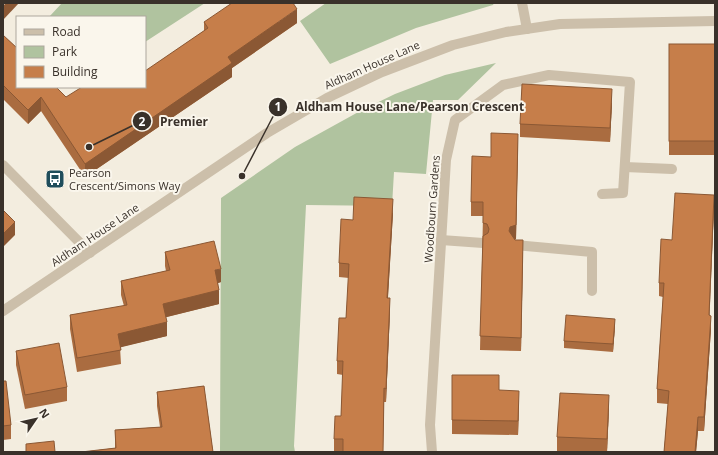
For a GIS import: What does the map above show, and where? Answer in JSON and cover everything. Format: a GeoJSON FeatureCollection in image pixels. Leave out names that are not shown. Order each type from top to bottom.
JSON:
{"type":"FeatureCollection","features":[{"type":"Feature","properties":{"kind":"street"},"geometry":{"type":"LineString","coordinates":[[522,3],[527,29]]}},
{"type":"Feature","properties":{"kind":"street","name":"Aldham House Lane"},"geometry":{"type":"LineString","coordinates":[[3,311],[266,133],[327,98],[382,72],[429,53],[498,34],[527,29],[560,24],[715,21]]}},
{"type":"Feature","properties":{"kind":"street","name":"Woodbourn Gardens"},"geometry":{"type":"LineString","coordinates":[[432,452],[430,425],[446,160],[455,120],[503,85],[550,75],[630,82],[623,193],[602,194]]}},
{"type":"Feature","properties":{"kind":"street"},"geometry":{"type":"LineString","coordinates":[[3,165],[90,253]]}},
{"type":"Feature","properties":{"kind":"street"},"geometry":{"type":"LineString","coordinates":[[625,167],[672,169]]}},
{"type":"Feature","properties":{"kind":"street"},"geometry":{"type":"LineString","coordinates":[[441,240],[483,243]]}},
{"type":"Feature","properties":{"kind":"street"},"geometry":{"type":"LineString","coordinates":[[515,245],[592,252],[592,291]]}},
{"type":"Feature","properties":{"kind":"green space"},"geometry":{"type":"Polygon","coordinates":[[[62,3],[205,3],[146,41],[146,16],[50,16],[62,3]]]}},
{"type":"Feature","properties":{"kind":"green space"},"geometry":{"type":"Polygon","coordinates":[[[326,3],[494,3],[493,5],[416,28],[330,64],[300,21],[326,3]]]}},
{"type":"Feature","properties":{"kind":"green space"},"geometry":{"type":"Polygon","coordinates":[[[496,63],[458,100],[433,100],[426,174],[394,172],[392,206],[306,205],[294,446],[295,452],[220,452],[221,198],[295,147],[362,110],[395,94],[445,75],[496,63]]]}},
{"type":"Feature","properties":{"kind":"building"},"geometry":{"type":"Polygon","coordinates":[[[232,3],[293,3],[297,9],[228,57],[232,63],[85,164],[41,97],[28,110],[3,85],[3,35],[16,47],[16,88],[57,88],[66,97],[80,88],[146,88],[146,70],[208,28],[204,22],[232,3]]]}},
{"type":"Feature","properties":{"kind":"building"},"geometry":{"type":"Polygon","coordinates":[[[669,44],[715,44],[715,141],[669,141],[669,44]]]}},
{"type":"Feature","properties":{"kind":"building"},"geometry":{"type":"Polygon","coordinates":[[[522,84],[612,89],[610,128],[520,124],[522,84]]]}},
{"type":"Feature","properties":{"kind":"building"},"geometry":{"type":"Polygon","coordinates":[[[491,133],[518,134],[516,225],[510,227],[509,231],[515,240],[523,240],[521,338],[480,336],[483,236],[488,233],[489,229],[487,224],[483,223],[483,202],[471,202],[472,156],[491,157],[491,133]]]}},
{"type":"Feature","properties":{"kind":"building"},"geometry":{"type":"Polygon","coordinates":[[[675,193],[714,195],[709,315],[711,316],[704,417],[698,417],[695,452],[664,452],[669,391],[657,389],[664,283],[659,283],[661,239],[672,240],[675,193]]]}},
{"type":"Feature","properties":{"kind":"building"},"geometry":{"type":"Polygon","coordinates":[[[354,197],[393,199],[387,298],[390,298],[386,389],[384,388],[383,452],[343,452],[343,439],[334,439],[335,416],[341,416],[343,361],[337,361],[339,318],[346,318],[349,264],[339,263],[341,219],[353,220],[354,197]]]}},
{"type":"Feature","properties":{"kind":"building"},"geometry":{"type":"Polygon","coordinates":[[[3,210],[15,222],[3,234],[3,210]]]}},
{"type":"Feature","properties":{"kind":"building"},"geometry":{"type":"Polygon","coordinates":[[[214,241],[221,269],[215,270],[219,290],[163,304],[167,322],[118,334],[121,350],[77,358],[70,315],[127,305],[121,281],[170,270],[165,252],[214,241]]]}},
{"type":"Feature","properties":{"kind":"building"},"geometry":{"type":"Polygon","coordinates":[[[566,315],[615,319],[613,344],[564,341],[566,315]]]}},
{"type":"Feature","properties":{"kind":"building"},"geometry":{"type":"Polygon","coordinates":[[[59,343],[67,387],[25,395],[16,351],[59,343]]]}},
{"type":"Feature","properties":{"kind":"building"},"geometry":{"type":"Polygon","coordinates":[[[452,375],[499,375],[499,390],[519,391],[518,421],[452,420],[452,375]]]}},
{"type":"Feature","properties":{"kind":"building"},"geometry":{"type":"Polygon","coordinates":[[[3,381],[6,381],[11,425],[3,426],[3,381]]]}},
{"type":"Feature","properties":{"kind":"building"},"geometry":{"type":"Polygon","coordinates":[[[204,386],[213,452],[81,452],[116,448],[115,430],[162,427],[157,392],[204,386]]]}},
{"type":"Feature","properties":{"kind":"building"},"geometry":{"type":"Polygon","coordinates":[[[560,393],[609,395],[607,439],[557,437],[560,393]]]}},
{"type":"Feature","properties":{"kind":"building"},"geometry":{"type":"Polygon","coordinates":[[[54,441],[55,452],[26,452],[26,444],[54,441]]]}},
{"type":"Feature","properties":{"kind":"place","name":"Premier"},"geometry":{"type":"Point","coordinates":[89,147]}},
{"type":"Feature","properties":{"kind":"place","name":"Aldham House Lane/Pearson Crescent"},"geometry":{"type":"Point","coordinates":[242,176]}},
{"type":"Feature","properties":{"kind":"place","name":"Pearson Crescent/Simons Way"},"geometry":{"type":"Point","coordinates":[55,179]}}]}
